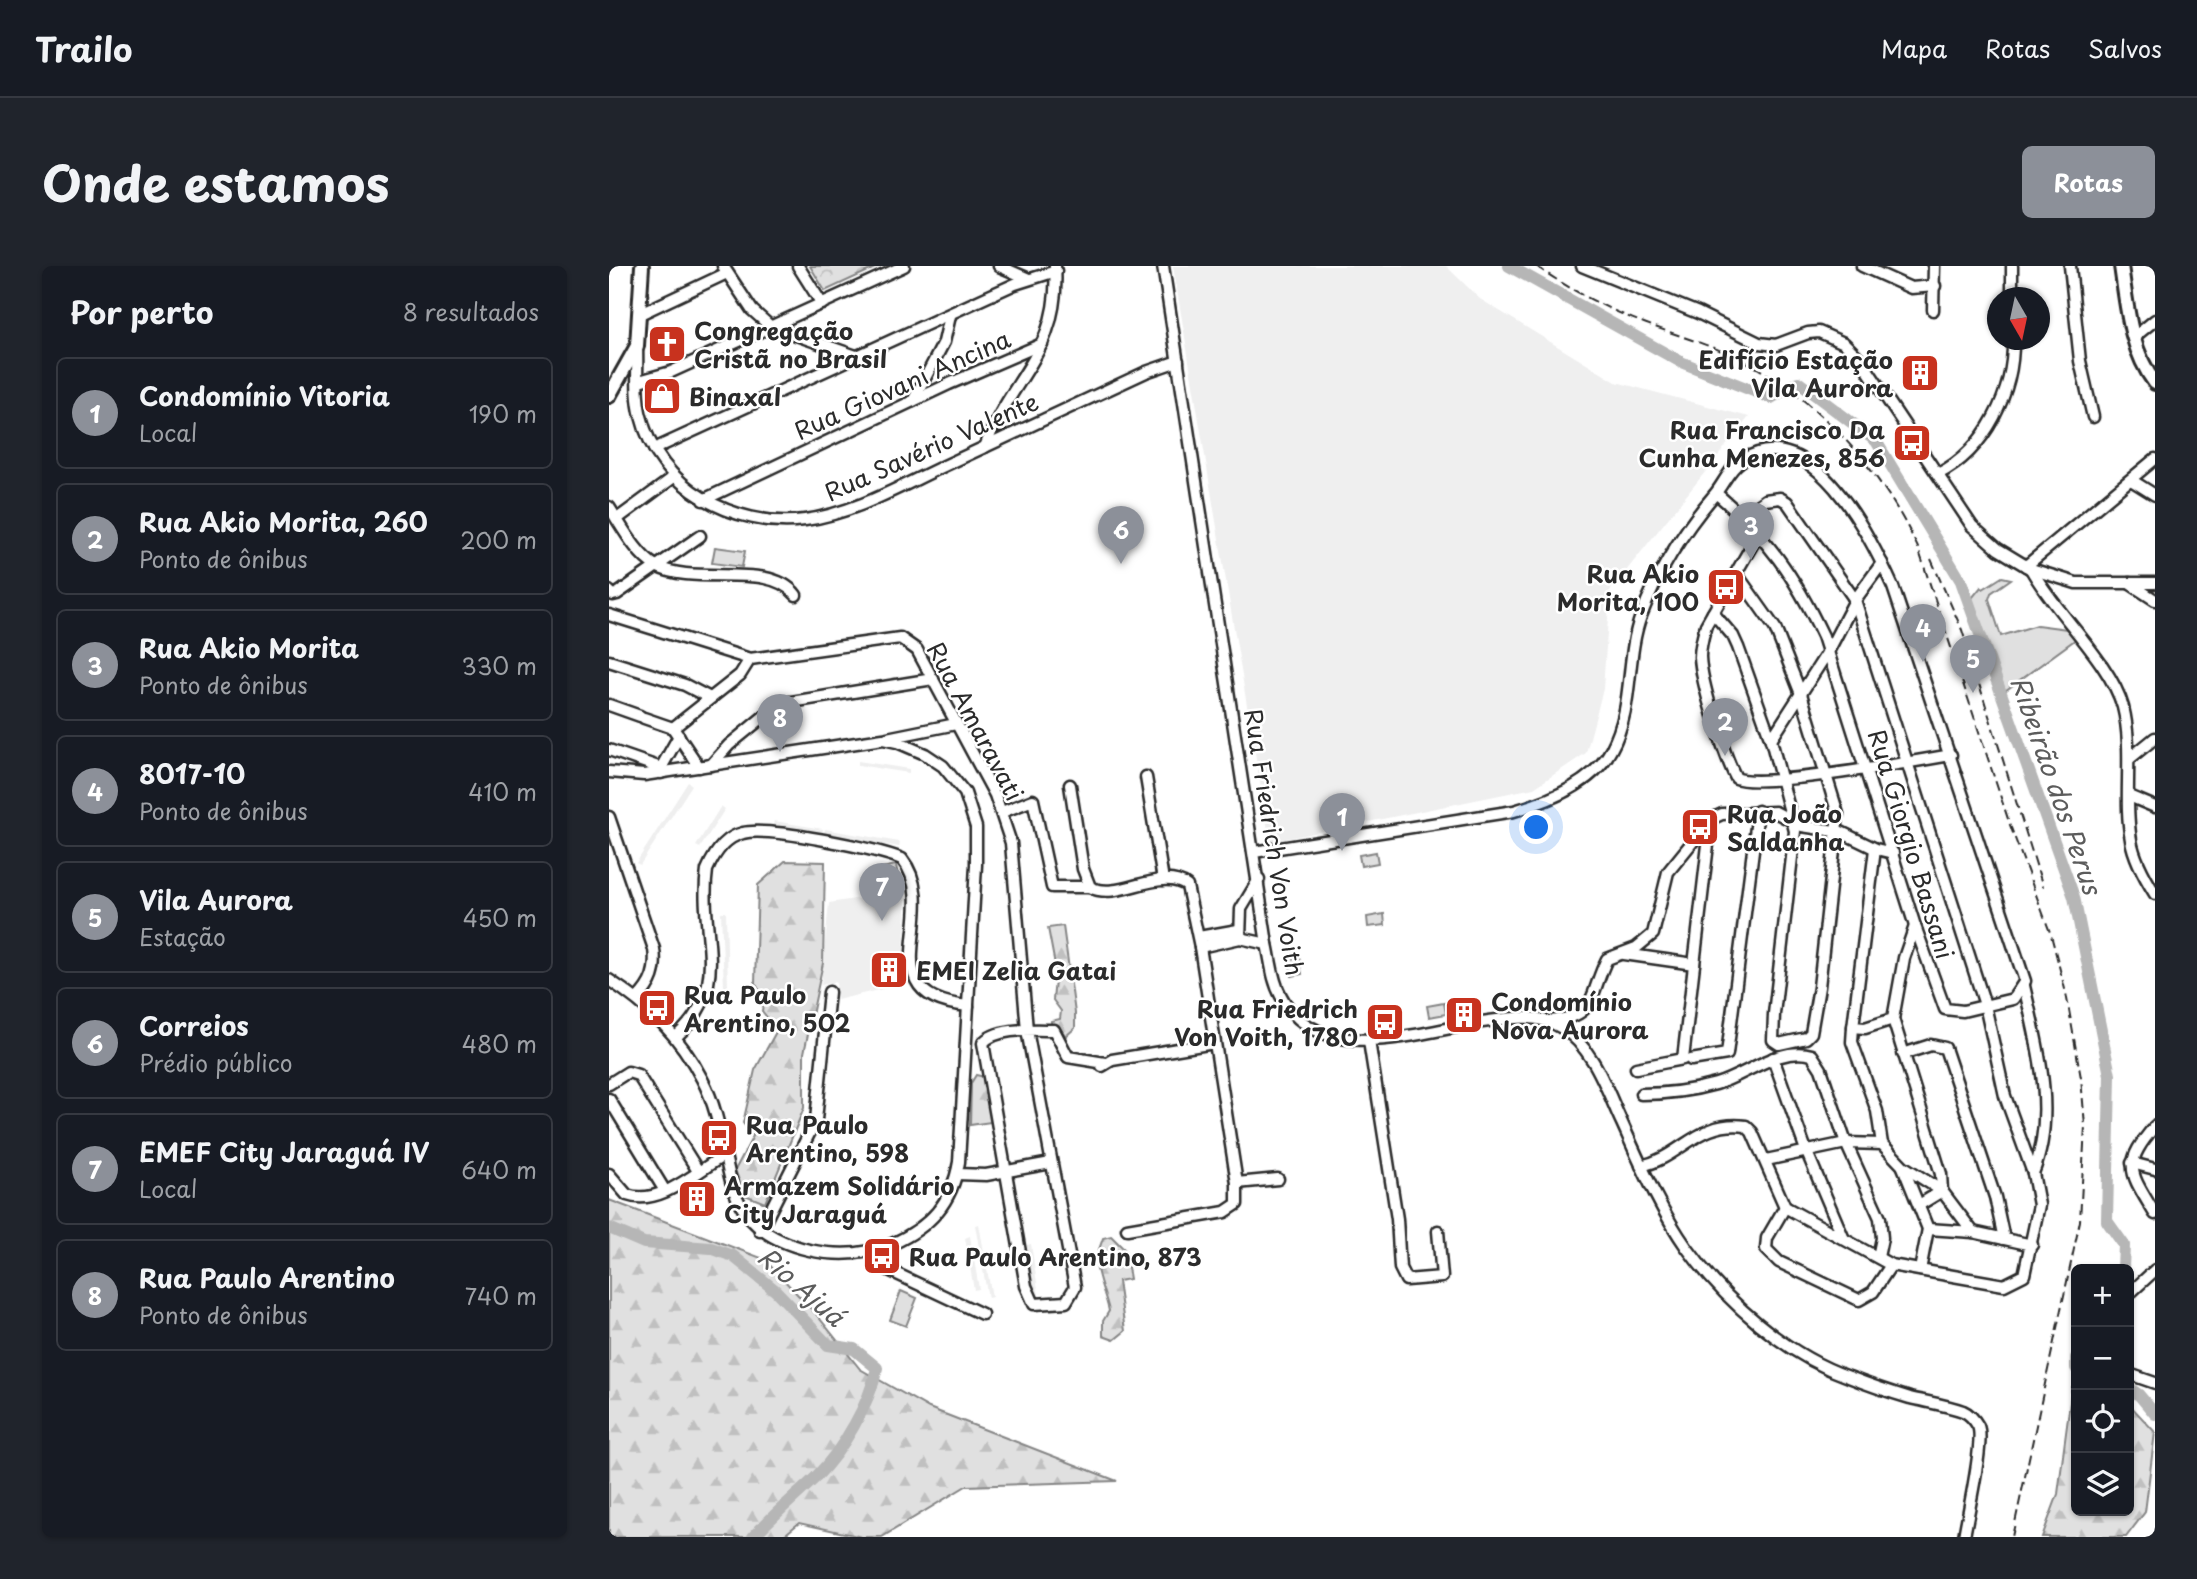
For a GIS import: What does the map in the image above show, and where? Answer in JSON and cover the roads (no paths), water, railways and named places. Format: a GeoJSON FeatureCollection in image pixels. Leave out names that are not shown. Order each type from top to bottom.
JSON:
{"type":"FeatureCollection","features":[{"type":"Feature","properties":{"kind":"main road"},"geometry":{"type":"LineString","coordinates":[[609,396],[637,346],[642,266]]}},
{"type":"Feature","properties":{"kind":"main road"},"geometry":{"type":"LineString","coordinates":[[2121,266],[2133,338],[2139,358],[2155,383]]}},
{"type":"Feature","properties":{"kind":"street"},"geometry":{"type":"LineString","coordinates":[[798,266],[822,304]]}},
{"type":"Feature","properties":{"kind":"street"},"geometry":{"type":"LineString","coordinates":[[639,382],[661,376],[904,266]]}},
{"type":"Feature","properties":{"kind":"street"},"geometry":{"type":"LineString","coordinates":[[999,266],[1029,279]]}},
{"type":"Feature","properties":{"kind":"street","name":"Rua Friedrich Von Voith"},"geometry":{"type":"LineString","coordinates":[[1163,266],[1267,944],[1279,993],[1301,1023],[1347,1040],[1369,1041],[1511,1018],[1548,1021],[1575,1038],[1594,1065],[1641,1166],[1685,1246],[1723,1293],[1762,1327],[1836,1373],[1971,1416],[1980,1429],[1981,1440],[1963,1537]]}},
{"type":"Feature","properties":{"kind":"street"},"geometry":{"type":"LineString","coordinates":[[1582,266],[1698,313],[1759,343],[1776,345],[1808,333],[1819,332],[1844,344],[1861,360],[1972,526],[1998,549],[2029,568],[2076,583],[2155,583]]}},
{"type":"Feature","properties":{"kind":"street"},"geometry":{"type":"LineString","coordinates":[[1863,266],[1912,288],[1935,286]]}},
{"type":"Feature","properties":{"kind":"street"},"geometry":{"type":"LineString","coordinates":[[1933,310],[1934,266]]}},
{"type":"Feature","properties":{"kind":"street"},"geometry":{"type":"LineString","coordinates":[[2012,266],[2012,287]]}},
{"type":"Feature","properties":{"kind":"street"},"geometry":{"type":"LineString","coordinates":[[2070,266],[2080,361],[2093,417]]}},
{"type":"Feature","properties":{"kind":"street"},"geometry":{"type":"LineString","coordinates":[[654,449],[1055,268],[1056,303],[1042,344],[985,447]]}},
{"type":"Feature","properties":{"kind":"street"},"geometry":{"type":"LineString","coordinates":[[640,314],[725,270],[752,310],[769,326],[859,357]]}},
{"type":"Feature","properties":{"kind":"street"},"geometry":{"type":"LineString","coordinates":[[913,401],[944,342],[950,316]]}},
{"type":"Feature","properties":{"kind":"street"},"geometry":{"type":"LineString","coordinates":[[2130,320],[2153,321]]}},
{"type":"Feature","properties":{"kind":"street"},"geometry":{"type":"LineString","coordinates":[[2133,338],[2153,321]]}},
{"type":"Feature","properties":{"kind":"street","name":"Rua Giovani Ancina"},"geometry":{"type":"LineString","coordinates":[[703,500],[913,401],[1042,344]]}},
{"type":"Feature","properties":{"kind":"street","name":"Rua Savério Valente"},"geometry":{"type":"LineString","coordinates":[[637,346],[641,417],[654,449],[674,477],[703,500],[767,519],[815,518],[852,509],[1146,372],[1178,360]]}},
{"type":"Feature","properties":{"kind":"street"},"geometry":{"type":"LineString","coordinates":[[1938,474],[1959,462],[1990,424],[2012,365],[2013,350]]}},
{"type":"Feature","properties":{"kind":"street"},"geometry":{"type":"LineString","coordinates":[[1254,852],[1514,811],[1538,804],[1580,782],[1610,753],[1618,735],[1627,702],[1640,618],[1698,513],[1734,467],[1755,454],[1766,452],[1797,456],[1821,470],[1870,540],[1882,563],[1951,755],[2025,981],[2036,1037],[2044,1096],[2045,1139],[2033,1173]]}},
{"type":"Feature","properties":{"kind":"street"},"geometry":{"type":"LineString","coordinates":[[2029,568],[2155,459]]}},
{"type":"Feature","properties":{"kind":"street"},"geometry":{"type":"LineString","coordinates":[[617,519],[674,477]]}},
{"type":"Feature","properties":{"kind":"street"},"geometry":{"type":"LineString","coordinates":[[2131,480],[2155,495]]}},
{"type":"Feature","properties":{"kind":"street","name":"Rua Giorgio Bassani"},"geometry":{"type":"LineString","coordinates":[[1716,493],[1759,533],[1803,593],[1829,650],[1915,926],[1945,1009],[1963,1011],[1985,1005]]}},
{"type":"Feature","properties":{"kind":"street"},"geometry":{"type":"LineString","coordinates":[[1641,1166],[1665,1159],[1687,1140],[1707,1130],[1746,1126],[1752,1132],[1766,1160],[1785,1207],[1891,1265],[2004,1285],[2024,1275],[2039,1211],[2033,1173],[2012,1122],[1985,1005],[1855,600],[1787,502],[1772,497],[1757,504],[1743,516]]}},
{"type":"Feature","properties":{"kind":"street"},"geometry":{"type":"LineString","coordinates":[[609,507],[655,566],[691,574],[777,580],[796,595]]}},
{"type":"Feature","properties":{"kind":"street"},"geometry":{"type":"LineString","coordinates":[[1759,533],[1706,625],[1700,659],[1731,767],[1738,779],[1826,775],[1951,755]]}},
{"type":"Feature","properties":{"kind":"street"},"geometry":{"type":"LineString","coordinates":[[609,591],[614,596],[621,592],[699,536]]}},
{"type":"Feature","properties":{"kind":"street"},"geometry":{"type":"LineString","coordinates":[[1771,740],[1829,650],[1855,600],[1882,563]]}},
{"type":"Feature","properties":{"kind":"street"},"geometry":{"type":"LineString","coordinates":[[2029,568],[2116,690],[2125,722],[2129,759],[2131,840],[2155,894]]}},
{"type":"Feature","properties":{"kind":"street"},"geometry":{"type":"LineString","coordinates":[[1713,613],[1733,636],[1738,647],[1771,740],[1793,820],[1794,846],[1773,1040],[1776,1043],[1805,1038],[1811,1033],[1838,814],[1801,694],[1775,628],[1736,573]]}},
{"type":"Feature","properties":{"kind":"street"},"geometry":{"type":"LineString","coordinates":[[2128,583],[2155,600]]}},
{"type":"Feature","properties":{"kind":"street","name":"Rua Amaravati"},"geometry":{"type":"LineString","coordinates":[[609,615],[750,659],[899,638],[911,643],[933,679],[1002,812],[1014,860],[1027,1030],[1073,1276],[1073,1293],[1066,1302],[1042,1306],[1031,1302],[1005,1172]]}},
{"type":"Feature","properties":{"kind":"street"},"geometry":{"type":"LineString","coordinates":[[661,770],[676,732],[710,698],[740,675],[750,659]]}},
{"type":"Feature","properties":{"kind":"street"},"geometry":{"type":"LineString","coordinates":[[609,661],[685,685],[710,698]]}},
{"type":"Feature","properties":{"kind":"street"},"geometry":{"type":"LineString","coordinates":[[711,765],[729,745],[779,704],[933,679]]}},
{"type":"Feature","properties":{"kind":"street"},"geometry":{"type":"LineString","coordinates":[[609,705],[676,732],[699,767]]}},
{"type":"Feature","properties":{"kind":"street"},"geometry":{"type":"LineString","coordinates":[[609,772],[632,775],[699,767],[883,739],[956,723]]}},
{"type":"Feature","properties":{"kind":"street"},"geometry":{"type":"LineString","coordinates":[[2129,759],[2155,738]]}},
{"type":"Feature","properties":{"kind":"street"},"geometry":{"type":"LineString","coordinates":[[609,980],[637,999],[676,1037],[708,1092],[739,1204],[760,1231],[812,1251],[842,1254],[870,1252],[902,1240],[931,1221],[945,1204],[957,1174],[976,827],[965,793],[943,766],[913,748],[883,739]]}},
{"type":"Feature","properties":{"kind":"street"},"geometry":{"type":"LineString","coordinates":[[609,750],[661,770]]}},
{"type":"Feature","properties":{"kind":"street"},"geometry":{"type":"LineString","coordinates":[[1146,777],[1163,880]]}},
{"type":"Feature","properties":{"kind":"street"},"geometry":{"type":"LineString","coordinates":[[1070,785],[1083,869],[1091,888]]}},
{"type":"Feature","properties":{"kind":"street"},"geometry":{"type":"LineString","coordinates":[[2129,796],[2155,807]]}},
{"type":"Feature","properties":{"kind":"street"},"geometry":{"type":"LineString","coordinates":[[1002,812],[1033,800],[1052,887],[1091,888],[1163,880],[1180,881],[1188,886],[1237,1184],[1237,1204],[1225,1212],[1127,1229]]}},
{"type":"Feature","properties":{"kind":"street"},"geometry":{"type":"LineString","coordinates":[[1691,1060],[1727,1054],[1754,821],[1758,811]]}},
{"type":"Feature","properties":{"kind":"street"},"geometry":{"type":"LineString","coordinates":[[1548,1021],[1573,1017],[1584,1012],[1592,1003],[1606,962],[1616,953],[1636,948],[1653,934],[1668,872],[1711,820],[1725,814],[1775,812],[1802,826],[1837,831],[1875,849],[1893,853]]}},
{"type":"Feature","properties":{"kind":"street"},"geometry":{"type":"LineString","coordinates":[[609,817],[654,949],[656,962],[652,981],[637,999]]}},
{"type":"Feature","properties":{"kind":"street"},"geometry":{"type":"LineString","coordinates":[[1636,1069],[1683,1059],[1711,820]]}},
{"type":"Feature","properties":{"kind":"street"},"geometry":{"type":"LineString","coordinates":[[676,1037],[699,1012],[708,991],[707,870],[716,853],[728,840],[748,832],[766,832],[848,846],[902,859],[916,884],[912,960],[916,982],[932,999],[968,1006]]}},
{"type":"Feature","properties":{"kind":"street"},"geometry":{"type":"LineString","coordinates":[[1875,849],[1852,1042],[1877,1111],[1882,1144],[1903,1166],[1941,1191],[1973,1232]]}},
{"type":"Feature","properties":{"kind":"street"},"geometry":{"type":"LineString","coordinates":[[1239,934],[1245,899],[1259,879]]}},
{"type":"Feature","properties":{"kind":"street"},"geometry":{"type":"LineString","coordinates":[[1915,926],[1904,958],[1893,1019],[1939,1162],[1941,1191]]}},
{"type":"Feature","properties":{"kind":"street"},"geometry":{"type":"LineString","coordinates":[[1199,942],[1239,934],[1267,944]]}},
{"type":"Feature","properties":{"kind":"street"},"geometry":{"type":"LineString","coordinates":[[1616,953],[1694,964]]}},
{"type":"Feature","properties":{"kind":"street"},"geometry":{"type":"LineString","coordinates":[[1985,1005],[2013,999],[2024,986]]}},
{"type":"Feature","properties":{"kind":"street"},"geometry":{"type":"LineString","coordinates":[[760,1231],[816,1120],[829,992]]}},
{"type":"Feature","properties":{"kind":"street"},"geometry":{"type":"LineString","coordinates":[[1853,1027],[1865,1028],[1893,1019]]}},
{"type":"Feature","properties":{"kind":"street"},"geometry":{"type":"LineString","coordinates":[[1005,1172],[983,1043],[991,1037],[1027,1030],[1054,1030],[1068,1057],[1103,1066],[1214,1043]]}},
{"type":"Feature","properties":{"kind":"street"},"geometry":{"type":"LineString","coordinates":[[1369,1041],[1397,1219],[1401,1268],[1406,1280],[1442,1277],[1438,1231]]}},
{"type":"Feature","properties":{"kind":"street"},"geometry":{"type":"LineString","coordinates":[[1903,1054],[1931,1045],[1945,1048],[1995,1197],[2004,1239]]}},
{"type":"Feature","properties":{"kind":"street"},"geometry":{"type":"LineString","coordinates":[[1641,1094],[1683,1091],[1715,1084],[1773,1058],[1806,1053],[1816,1059],[1846,1143],[1880,1218],[1882,1238],[1878,1257]]}},
{"type":"Feature","properties":{"kind":"street"},"geometry":{"type":"LineString","coordinates":[[1773,1058],[1806,1150],[1843,1237]]}},
{"type":"Feature","properties":{"kind":"street"},"geometry":{"type":"LineString","coordinates":[[609,1084],[628,1072],[638,1075],[698,1171]]}},
{"type":"Feature","properties":{"kind":"street"},"geometry":{"type":"LineString","coordinates":[[609,1099],[665,1191]]}},
{"type":"Feature","properties":{"kind":"street"},"geometry":{"type":"LineString","coordinates":[[2155,1126],[2137,1147],[2132,1163],[2135,1178],[2155,1214]]}},
{"type":"Feature","properties":{"kind":"street"},"geometry":{"type":"LineString","coordinates":[[1766,1160],[1846,1143],[1882,1144]]}},
{"type":"Feature","properties":{"kind":"street"},"geometry":{"type":"LineString","coordinates":[[609,1174],[622,1192],[634,1198],[646,1198],[665,1191],[725,1155]]}},
{"type":"Feature","properties":{"kind":"street"},"geometry":{"type":"LineString","coordinates":[[957,1174],[979,1176],[1051,1163]]}},
{"type":"Feature","properties":{"kind":"street"},"geometry":{"type":"LineString","coordinates":[[2132,1163],[2155,1169]]}},
{"type":"Feature","properties":{"kind":"street"},"geometry":{"type":"LineString","coordinates":[[1903,1166],[1928,1229],[1920,1270]]}},
{"type":"Feature","properties":{"kind":"street"},"geometry":{"type":"LineString","coordinates":[[1237,1184],[1278,1179]]}},
{"type":"Feature","properties":{"kind":"street"},"geometry":{"type":"LineString","coordinates":[[1919,1205],[1941,1191]]}},
{"type":"Feature","properties":{"kind":"street"},"geometry":{"type":"LineString","coordinates":[[1785,1207],[1767,1238],[1770,1256],[1779,1262],[1859,1300],[1874,1292],[1891,1265]]}},
{"type":"Feature","properties":{"kind":"street"},"geometry":{"type":"LineString","coordinates":[[1928,1229],[1973,1232],[2032,1245]]}},
{"type":"Feature","properties":{"kind":"street"},"geometry":{"type":"LineString","coordinates":[[870,1252],[880,1266],[982,1314]]}},
{"type":"Feature","properties":{"kind":"street"},"geometry":{"type":"LineString","coordinates":[[2134,1289],[2155,1270]]}},
{"type":"Feature","properties":{"kind":"street"},"geometry":{"type":"LineString","coordinates":[[2134,1376],[2155,1383]]}},
{"type":"Feature","properties":{"kind":"waterway","name":"Ribeirão dos Perus"},"geometry":{"type":"LineString","coordinates":[[1509,266],[1681,362],[1771,398],[1783,391]]}},
{"type":"Feature","properties":{"kind":"waterway","name":"Ribeirão dos Perus"},"geometry":{"type":"LineString","coordinates":[[1791,386],[1798,382],[1876,441],[1961,581],[2074,897],[2110,1075],[2107,1221],[2124,1245],[2123,1264]]}},
{"type":"Feature","properties":{"kind":"waterway","name":"Rio Ajuá"},"geometry":{"type":"LineString","coordinates":[[609,1228],[644,1243],[711,1248],[733,1256],[776,1291],[828,1345],[854,1349],[877,1368],[861,1412],[836,1454],[816,1477],[753,1537]]}},
{"type":"Feature","properties":{"kind":"waterway","name":"Ribeirão dos Perus"},"geometry":{"type":"LineString","coordinates":[[2132,1390],[2155,1414]]}},
{"type":"Feature","properties":{"kind":"railway"},"geometry":{"type":"LineString","coordinates":[[1536,266],[1602,305],[1730,354],[1783,385],[1830,424],[1871,470],[1918,548],[2010,825],[2051,935],[2066,993],[2081,1078],[2085,1126],[2080,1221],[2012,1537]]}},
{"type":"Feature","properties":{"kind":"railway"},"geometry":{"type":"LineString","coordinates":[[1931,559],[1962,630],[2043,887]]}},
{"type":"Feature","properties":{"kind":"place","name":"Congregação Cristã no Brasil"},"geometry":{"type":"Point","coordinates":[667,344]}},
{"type":"Feature","properties":{"kind":"place","name":"Edifício Estação Vila Aurora"},"geometry":{"type":"Point","coordinates":[1920,373]}},
{"type":"Feature","properties":{"kind":"place","name":"Binaxal"},"geometry":{"type":"Point","coordinates":[662,396]}},
{"type":"Feature","properties":{"kind":"place","name":"Rua Francisco Da Cunha Menezes, 856"},"geometry":{"type":"Point","coordinates":[1912,443]}},
{"type":"Feature","properties":{"kind":"place","name":"Rua Akio Morita"},"geometry":{"type":"Point","coordinates":[1751,560]}},
{"type":"Feature","properties":{"kind":"place","name":"Correios"},"geometry":{"type":"Point","coordinates":[1121,564]}},
{"type":"Feature","properties":{"kind":"place","name":"Rua Akio Morita, 100"},"geometry":{"type":"Point","coordinates":[1726,587]}},
{"type":"Feature","properties":{"kind":"place","name":"8017-10"},"geometry":{"type":"Point","coordinates":[1923,662]}},
{"type":"Feature","properties":{"kind":"place","name":"Vila Aurora"},"geometry":{"type":"Point","coordinates":[1973,693]}},
{"type":"Feature","properties":{"kind":"place","name":"Rua Paulo Arentino"},"geometry":{"type":"Point","coordinates":[780,752]}},
{"type":"Feature","properties":{"kind":"place","name":"Rua Akio Morita, 260"},"geometry":{"type":"Point","coordinates":[1725,756]}},
{"type":"Feature","properties":{"kind":"place","name":"Rua João Saldanha"},"geometry":{"type":"Point","coordinates":[1700,827]}},
{"type":"Feature","properties":{"kind":"place","name":"Condomínio Vitoria"},"geometry":{"type":"Point","coordinates":[1342,851]}},
{"type":"Feature","properties":{"kind":"place","name":"EMEF City Jaraguá IV"},"geometry":{"type":"Point","coordinates":[882,921]}},
{"type":"Feature","properties":{"kind":"place","name":"EMEI Zelia Gatai"},"geometry":{"type":"Point","coordinates":[889,970]}},
{"type":"Feature","properties":{"kind":"place","name":"Rua Paulo Arentino, 502"},"geometry":{"type":"Point","coordinates":[657,1008]}},
{"type":"Feature","properties":{"kind":"place","name":"Condomínio Nova Aurora"},"geometry":{"type":"Point","coordinates":[1464,1015]}},
{"type":"Feature","properties":{"kind":"place","name":"Rua Friedrich Von Voith, 1780"},"geometry":{"type":"Point","coordinates":[1385,1022]}},
{"type":"Feature","properties":{"kind":"place","name":"Rua Paulo Arentino, 598"},"geometry":{"type":"Point","coordinates":[719,1138]}},
{"type":"Feature","properties":{"kind":"place","name":"Armazem Solidário City Jaraguá"},"geometry":{"type":"Point","coordinates":[697,1199]}},
{"type":"Feature","properties":{"kind":"place","name":"Rua Paulo Arentino, 873"},"geometry":{"type":"Point","coordinates":[882,1256]}}]}
